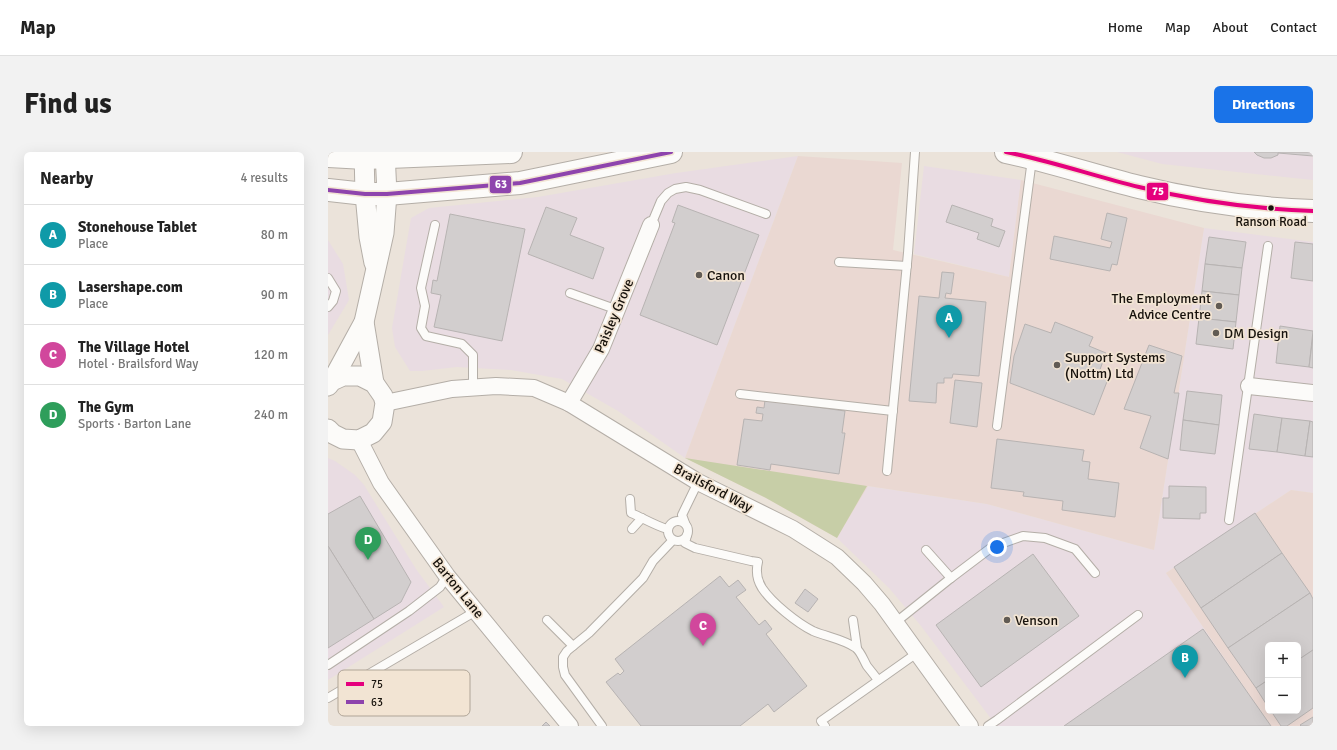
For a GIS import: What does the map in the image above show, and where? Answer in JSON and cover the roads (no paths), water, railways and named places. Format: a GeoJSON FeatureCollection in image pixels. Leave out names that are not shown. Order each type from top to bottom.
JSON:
{"type":"FeatureCollection","features":[{"type":"Feature","properties":{"kind":"main road"},"geometry":{"type":"LineString","coordinates":[[328,156],[511,152]]}},
{"type":"Feature","properties":{"kind":"main road"},"geometry":{"type":"LineString","coordinates":[[328,190],[365,194],[387,194],[520,183],[671,152]]}},
{"type":"Feature","properties":{"kind":"main road"},"geometry":{"type":"LineString","coordinates":[[1006,152],[1139,187],[1214,203],[1285,210],[1313,211]]}},
{"type":"Feature","properties":{"kind":"street"},"geometry":{"type":"LineString","coordinates":[[375,155],[365,194],[369,237],[375,268]]}},
{"type":"Feature","properties":{"kind":"street"},"geometry":{"type":"LineString","coordinates":[[330,384],[364,322],[384,233],[387,194],[375,155]]}},
{"type":"Feature","properties":{"kind":"street","name":"Paisley Grove"},"geometry":{"type":"LineString","coordinates":[[569,403],[601,349],[651,225]]}},
{"type":"Feature","properties":{"kind":"street"},"geometry":{"type":"LineString","coordinates":[[330,433],[343,439],[359,440],[373,433],[382,422],[385,403],[383,396],[374,383],[364,322]]}},
{"type":"Feature","properties":{"kind":"street"},"geometry":{"type":"LineString","coordinates":[[330,384],[343,376],[360,376],[374,383]]}},
{"type":"Feature","properties":{"kind":"street","name":"Brailsford Way"},"geometry":{"type":"LineString","coordinates":[[385,403],[452,389],[496,386],[534,388],[569,403],[698,482],[792,529],[837,557],[864,583],[882,604],[970,726]]}},
{"type":"Feature","properties":{"kind":"street"},"geometry":{"type":"LineString","coordinates":[[1249,386],[1313,393]]}},
{"type":"Feature","properties":{"kind":"street","name":"Barton Lane"},"geometry":{"type":"LineString","coordinates":[[359,440],[381,483],[447,576],[570,726]]}},
{"type":"Feature","properties":{"kind":"lane"},"geometry":{"type":"LineString","coordinates":[[887,471],[907,266],[915,152]]}},
{"type":"Feature","properties":{"kind":"lane"},"geometry":{"type":"LineString","coordinates":[[996,426],[1032,158]]}},
{"type":"Feature","properties":{"kind":"lane"},"geometry":{"type":"LineString","coordinates":[[651,225],[661,201],[668,193],[675,189],[686,187],[700,190],[766,214]]}},
{"type":"Feature","properties":{"kind":"lane"},"geometry":{"type":"LineString","coordinates":[[435,225],[421,288],[425,306],[421,328],[426,336],[462,344],[472,354],[472,387]]}},
{"type":"Feature","properties":{"kind":"lane"},"geometry":{"type":"LineString","coordinates":[[1229,520],[1268,246]]}},
{"type":"Feature","properties":{"kind":"lane"},"geometry":{"type":"LineString","coordinates":[[840,262],[907,266]]}},
{"type":"Feature","properties":{"kind":"lane"},"geometry":{"type":"LineString","coordinates":[[328,278],[336,291],[333,300],[328,307]]}},
{"type":"Feature","properties":{"kind":"lane"},"geometry":{"type":"LineString","coordinates":[[570,293],[618,310]]}},
{"type":"Feature","properties":{"kind":"lane"},"geometry":{"type":"LineString","coordinates":[[740,394],[893,410]]}},
{"type":"Feature","properties":{"kind":"lane"},"geometry":{"type":"LineString","coordinates":[[698,482],[682,515],[688,532],[685,543],[695,548],[758,562],[757,578],[762,588],[783,610],[794,619],[814,631],[840,640],[856,648]]}},
{"type":"Feature","properties":{"kind":"lane"},"geometry":{"type":"LineString","coordinates":[[630,499],[631,513],[655,525],[667,529]]}},
{"type":"Feature","properties":{"kind":"lane"},"geometry":{"type":"LineString","coordinates":[[632,529],[642,518]]}},
{"type":"Feature","properties":{"kind":"lane"},"geometry":{"type":"LineString","coordinates":[[685,523],[675,521],[669,524],[667,529],[668,536],[672,541],[681,542],[687,535]]}},
{"type":"Feature","properties":{"kind":"lane"},"geometry":{"type":"LineString","coordinates":[[896,622],[992,547],[1023,536],[1045,538],[1075,549],[1095,573]]}},
{"type":"Feature","properties":{"kind":"lane"},"geometry":{"type":"LineString","coordinates":[[602,726],[565,676],[563,657],[567,651],[589,633],[643,578],[653,561],[672,541]]}},
{"type":"Feature","properties":{"kind":"lane"},"geometry":{"type":"LineString","coordinates":[[926,550],[951,578]]}},
{"type":"Feature","properties":{"kind":"lane"},"geometry":{"type":"LineString","coordinates":[[328,665],[409,611],[440,587],[447,576]]}},
{"type":"Feature","properties":{"kind":"lane"},"geometry":{"type":"LineString","coordinates":[[375,670],[476,610]]}},
{"type":"Feature","properties":{"kind":"lane"},"geometry":{"type":"LineString","coordinates":[[988,726],[1138,615]]}},
{"type":"Feature","properties":{"kind":"lane"},"geometry":{"type":"LineString","coordinates":[[547,620],[573,646]]}},
{"type":"Feature","properties":{"kind":"lane"},"geometry":{"type":"LineString","coordinates":[[853,620],[856,648],[878,680]]}},
{"type":"Feature","properties":{"kind":"lane"},"geometry":{"type":"LineString","coordinates":[[825,726],[821,721],[917,653]]}},
{"type":"Feature","properties":{"kind":"lane"},"geometry":{"type":"LineString","coordinates":[[328,698],[338,692]]}},
{"type":"Feature","properties":{"kind":"place","name":"Ranson Road"},"geometry":{"type":"Point","coordinates":[1271,208]}},
{"type":"Feature","properties":{"kind":"place","name":"Canon"},"geometry":{"type":"Point","coordinates":[699,275]}},
{"type":"Feature","properties":{"kind":"place","name":"The Employment Advice Centre"},"geometry":{"type":"Point","coordinates":[1219,306]}},
{"type":"Feature","properties":{"kind":"place","name":"DM Design"},"geometry":{"type":"Point","coordinates":[1216,333]}},
{"type":"Feature","properties":{"kind":"place","name":"Stonehouse Tablet"},"geometry":{"type":"Point","coordinates":[949,338]}},
{"type":"Feature","properties":{"kind":"place","name":"Support Systems (Nottm) Ltd"},"geometry":{"type":"Point","coordinates":[1057,365]}},
{"type":"Feature","properties":{"kind":"place","name":"The Gym"},"geometry":{"type":"Point","coordinates":[368,560]}},
{"type":"Feature","properties":{"kind":"place","name":"Venson"},"geometry":{"type":"Point","coordinates":[1007,620]}},
{"type":"Feature","properties":{"kind":"place","name":"The Village Hotel"},"geometry":{"type":"Point","coordinates":[703,646]}},
{"type":"Feature","properties":{"kind":"place","name":"Lasershape.com"},"geometry":{"type":"Point","coordinates":[1185,678]}}]}
